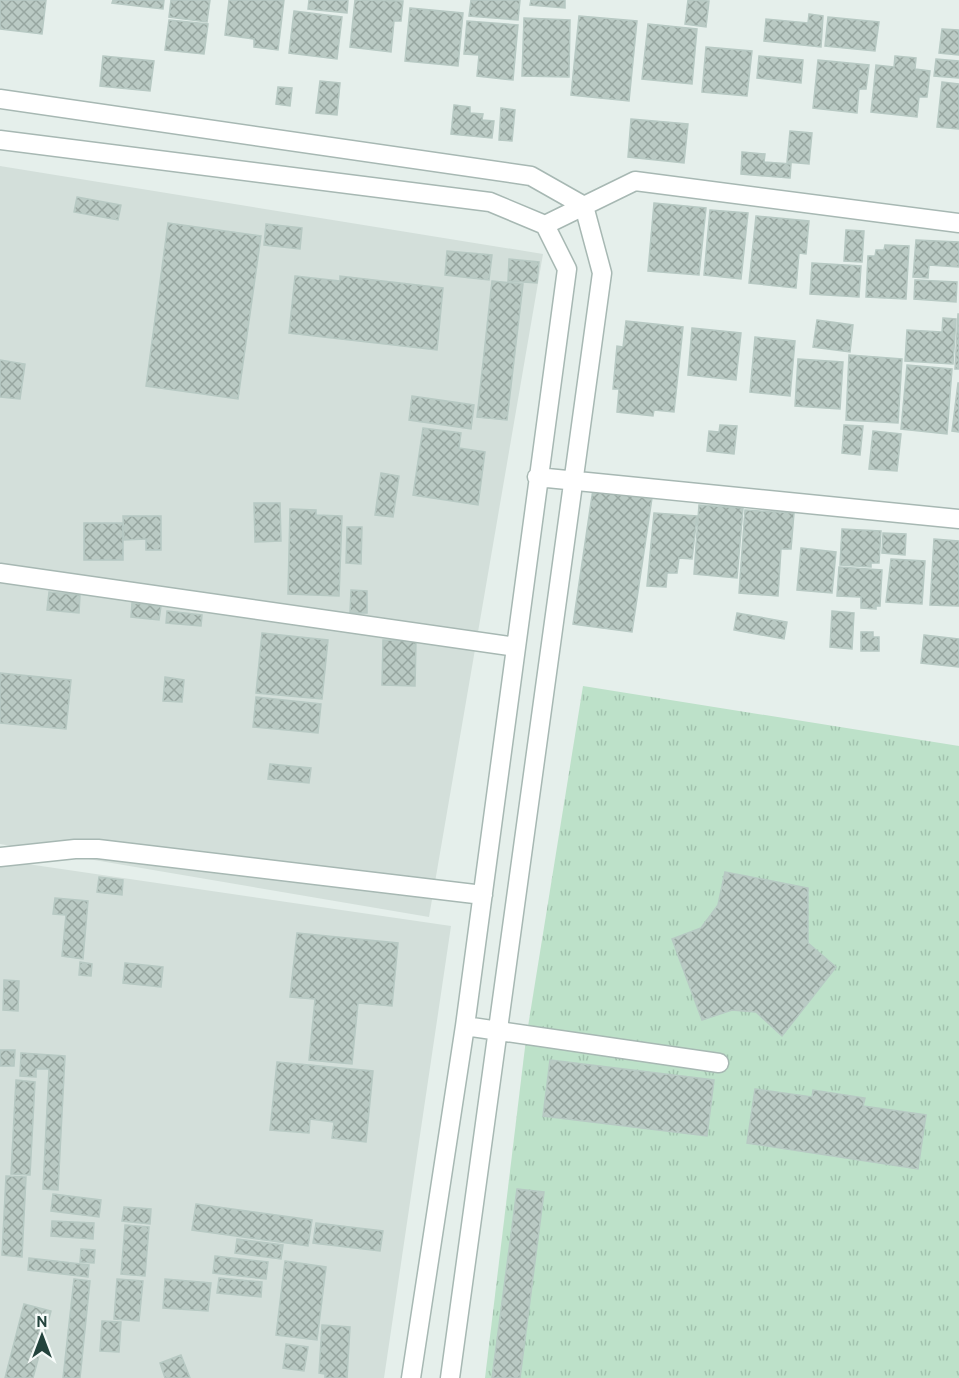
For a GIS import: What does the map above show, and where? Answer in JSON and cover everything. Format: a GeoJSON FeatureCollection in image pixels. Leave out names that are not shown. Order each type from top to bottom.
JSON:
{"type":"FeatureCollection","features":[{"type":"Feature","properties":{"kind":"street"},"geometry":{"type":"LineString","coordinates":[[0,99],[531,176],[584,206],[602,273],[450,1378]]}},
{"type":"Feature","properties":{"kind":"street"},"geometry":{"type":"LineString","coordinates":[[0,140],[490,202],[545,225],[567,269],[537,477],[465,1026],[411,1378]]}},
{"type":"Feature","properties":{"kind":"street"},"geometry":{"type":"LineString","coordinates":[[545,225],[635,181],[959,223]]}},
{"type":"Feature","properties":{"kind":"street"},"geometry":{"type":"LineString","coordinates":[[537,477],[959,519]]}},
{"type":"Feature","properties":{"kind":"street"},"geometry":{"type":"LineString","coordinates":[[0,573],[516,647]]}},
{"type":"Feature","properties":{"kind":"street"},"geometry":{"type":"LineString","coordinates":[[0,858],[75,849],[98,849],[483,895]]}},
{"type":"Feature","properties":{"kind":"street"},"geometry":{"type":"LineString","coordinates":[[465,1026],[719,1063]]}},
{"type":"Feature","properties":{"kind":"shaded area"},"geometry":{"type":"Polygon","coordinates":[[[0,166],[543,254],[429,917],[0,844],[0,166]]]}},
{"type":"Feature","properties":{"kind":"shaded area"},"geometry":{"type":"Polygon","coordinates":[[[0,860],[451,926],[384,1378],[0,1378],[0,860]]]}},
{"type":"Feature","properties":{"kind":"green space"},"geometry":{"type":"Polygon","coordinates":[[[583,686],[959,746],[959,1378],[485,1378],[526,1039],[583,686]]]}},
{"type":"Feature","properties":{"kind":"building"},"geometry":{"type":"Polygon","coordinates":[[[0,0],[46,0],[42,34],[0,29],[0,0]]]}},
{"type":"Feature","properties":{"kind":"building"},"geometry":{"type":"Polygon","coordinates":[[[113,0],[164,0],[163,9],[112,3],[113,0]]]}},
{"type":"Feature","properties":{"kind":"building"},"geometry":{"type":"Polygon","coordinates":[[[171,0],[210,0],[207,22],[169,17],[171,0]]]}},
{"type":"Feature","properties":{"kind":"building"},"geometry":{"type":"Polygon","coordinates":[[[229,0],[284,0],[278,50],[254,47],[254,39],[225,35],[229,0]]]}},
{"type":"Feature","properties":{"kind":"building"},"geometry":{"type":"Polygon","coordinates":[[[309,0],[348,0],[347,13],[308,9],[309,0]]]}},
{"type":"Feature","properties":{"kind":"building"},"geometry":{"type":"Polygon","coordinates":[[[355,0],[403,1],[401,21],[394,21],[391,52],[350,47],[355,0]]]}},
{"type":"Feature","properties":{"kind":"building"},"geometry":{"type":"Polygon","coordinates":[[[471,0],[520,0],[518,20],[469,16],[471,0]]]}},
{"type":"Feature","properties":{"kind":"building"},"geometry":{"type":"Polygon","coordinates":[[[531,0],[565,0],[565,8],[530,5],[531,0]]]}},
{"type":"Feature","properties":{"kind":"building"},"geometry":{"type":"Polygon","coordinates":[[[688,0],[709,1],[706,27],[685,24],[688,0]]]}},
{"type":"Feature","properties":{"kind":"building"},"geometry":{"type":"Polygon","coordinates":[[[410,8],[463,13],[458,66],[405,61],[410,8]]]}},
{"type":"Feature","properties":{"kind":"building"},"geometry":{"type":"Polygon","coordinates":[[[294,11],[342,17],[337,59],[289,53],[294,11]]]}},
{"type":"Feature","properties":{"kind":"building"},"geometry":{"type":"Polygon","coordinates":[[[809,14],[823,16],[821,47],[764,41],[766,19],[808,23],[809,14]]]}},
{"type":"Feature","properties":{"kind":"building"},"geometry":{"type":"Polygon","coordinates":[[[579,16],[637,21],[629,101],[571,95],[579,16]]]}},
{"type":"Feature","properties":{"kind":"building"},"geometry":{"type":"Polygon","coordinates":[[[828,17],[879,22],[875,51],[825,46],[828,17]]]}},
{"type":"Feature","properties":{"kind":"building"},"geometry":{"type":"Polygon","coordinates":[[[524,18],[570,20],[569,77],[522,76],[524,18]]]}},
{"type":"Feature","properties":{"kind":"building"},"geometry":{"type":"Polygon","coordinates":[[[169,20],[208,24],[204,54],[165,50],[169,20]]]}},
{"type":"Feature","properties":{"kind":"building"},"geometry":{"type":"Polygon","coordinates":[[[467,21],[518,25],[513,80],[477,76],[479,55],[464,54],[467,21]]]}},
{"type":"Feature","properties":{"kind":"building"},"geometry":{"type":"Polygon","coordinates":[[[648,24],[697,29],[692,84],[642,79],[648,24]]]}},
{"type":"Feature","properties":{"kind":"building"},"geometry":{"type":"Polygon","coordinates":[[[942,29],[959,30],[959,55],[939,53],[942,29]]]}},
{"type":"Feature","properties":{"kind":"building"},"geometry":{"type":"Polygon","coordinates":[[[706,47],[752,51],[747,96],[702,92],[706,47]]]}},
{"type":"Feature","properties":{"kind":"building"},"geometry":{"type":"Polygon","coordinates":[[[103,56],[154,61],[150,91],[100,86],[103,56]]]}},
{"type":"Feature","properties":{"kind":"building"},"geometry":{"type":"Polygon","coordinates":[[[759,56],[803,60],[801,83],[757,78],[759,56]]]}},
{"type":"Feature","properties":{"kind":"building"},"geometry":{"type":"Polygon","coordinates":[[[895,56],[916,58],[915,69],[930,71],[927,97],[919,97],[917,117],[871,112],[876,65],[894,67],[895,56]]]}},
{"type":"Feature","properties":{"kind":"building"},"geometry":{"type":"Polygon","coordinates":[[[936,59],[959,61],[959,78],[934,76],[936,59]]]}},
{"type":"Feature","properties":{"kind":"building"},"geometry":{"type":"Polygon","coordinates":[[[818,60],[869,65],[866,89],[859,89],[857,113],[813,108],[818,60]]]}},
{"type":"Feature","properties":{"kind":"building"},"geometry":{"type":"Polygon","coordinates":[[[320,81],[340,83],[337,115],[316,113],[320,81]]]}},
{"type":"Feature","properties":{"kind":"building"},"geometry":{"type":"Polygon","coordinates":[[[942,82],[959,84],[959,129],[937,127],[942,82]]]}},
{"type":"Feature","properties":{"kind":"building"},"geometry":{"type":"Polygon","coordinates":[[[278,87],[292,88],[290,106],[276,104],[278,87]]]}},
{"type":"Feature","properties":{"kind":"building"},"geometry":{"type":"Polygon","coordinates":[[[454,105],[470,107],[470,113],[483,114],[482,120],[494,121],[492,138],[451,134],[454,105]]]}},
{"type":"Feature","properties":{"kind":"building"},"geometry":{"type":"Polygon","coordinates":[[[501,108],[515,110],[512,141],[499,140],[501,108]]]}},
{"type":"Feature","properties":{"kind":"building"},"geometry":{"type":"Polygon","coordinates":[[[631,119],[688,124],[684,163],[628,157],[631,119]]]}},
{"type":"Feature","properties":{"kind":"building"},"geometry":{"type":"Polygon","coordinates":[[[790,131],[812,133],[809,164],[787,162],[790,131]]]}},
{"type":"Feature","properties":{"kind":"building"},"geometry":{"type":"Polygon","coordinates":[[[742,152],[765,154],[764,162],[791,164],[790,178],[741,174],[742,152]]]}},
{"type":"Feature","properties":{"kind":"building"},"geometry":{"type":"Polygon","coordinates":[[[77,197],[121,205],[118,220],[74,212],[77,197]]]}},
{"type":"Feature","properties":{"kind":"building"},"geometry":{"type":"Polygon","coordinates":[[[654,203],[706,208],[699,275],[648,271],[654,203]]]}},
{"type":"Feature","properties":{"kind":"building"},"geometry":{"type":"Polygon","coordinates":[[[710,210],[748,213],[741,279],[704,275],[710,210]]]}},
{"type":"Feature","properties":{"kind":"building"},"geometry":{"type":"Polygon","coordinates":[[[756,216],[809,221],[806,254],[799,253],[796,288],[749,283],[756,216]]]}},
{"type":"Feature","properties":{"kind":"building"},"geometry":{"type":"Polygon","coordinates":[[[168,223],[261,236],[238,399],[146,386],[168,223]]]}},
{"type":"Feature","properties":{"kind":"building"},"geometry":{"type":"Polygon","coordinates":[[[266,224],[302,228],[300,249],[264,245],[266,224]]]}},
{"type":"Feature","properties":{"kind":"building"},"geometry":{"type":"Polygon","coordinates":[[[846,230],[864,231],[862,262],[844,261],[846,230]]]}},
{"type":"Feature","properties":{"kind":"building"},"geometry":{"type":"Polygon","coordinates":[[[916,240],[959,242],[959,267],[929,265],[928,278],[913,277],[916,240]]]}},
{"type":"Feature","properties":{"kind":"building"},"geometry":{"type":"Polygon","coordinates":[[[885,245],[909,246],[906,299],[866,297],[868,256],[875,256],[876,250],[884,250],[885,245]]]}},
{"type":"Feature","properties":{"kind":"building"},"geometry":{"type":"Polygon","coordinates":[[[447,251],[492,255],[489,280],[445,275],[447,251]]]}},
{"type":"Feature","properties":{"kind":"building"},"geometry":{"type":"Polygon","coordinates":[[[509,259],[539,262],[537,283],[508,281],[509,259]]]}},
{"type":"Feature","properties":{"kind":"building"},"geometry":{"type":"Polygon","coordinates":[[[812,263],[861,266],[859,297],[810,294],[812,263]]]}},
{"type":"Feature","properties":{"kind":"building"},"geometry":{"type":"Polygon","coordinates":[[[295,276],[340,281],[340,276],[443,288],[437,350],[289,333],[295,276]]]}},
{"type":"Feature","properties":{"kind":"building"},"geometry":{"type":"Polygon","coordinates":[[[915,280],[957,282],[956,302],[914,299],[915,280]]]}},
{"type":"Feature","properties":{"kind":"building"},"geometry":{"type":"Polygon","coordinates":[[[492,281],[523,284],[507,420],[477,417],[492,281]]]}},
{"type":"Feature","properties":{"kind":"building"},"geometry":{"type":"Polygon","coordinates":[[[958,314],[959,369],[955,369],[958,314]]]}},
{"type":"Feature","properties":{"kind":"building"},"geometry":{"type":"Polygon","coordinates":[[[943,318],[956,319],[953,364],[905,361],[907,330],[942,332],[943,318]]]}},
{"type":"Feature","properties":{"kind":"building"},"geometry":{"type":"Polygon","coordinates":[[[817,320],[853,325],[850,352],[813,347],[817,320]]]}},
{"type":"Feature","properties":{"kind":"building"},"geometry":{"type":"Polygon","coordinates":[[[626,321],[683,327],[674,412],[654,410],[653,416],[617,412],[619,389],[613,389],[617,346],[623,347],[626,321]]]}},
{"type":"Feature","properties":{"kind":"building"},"geometry":{"type":"Polygon","coordinates":[[[692,328],[741,333],[736,380],[688,375],[692,328]]]}},
{"type":"Feature","properties":{"kind":"building"},"geometry":{"type":"Polygon","coordinates":[[[755,337],[795,341],[790,396],[750,392],[755,337]]]}},
{"type":"Feature","properties":{"kind":"building"},"geometry":{"type":"Polygon","coordinates":[[[849,355],[902,359],[898,423],[846,420],[849,355]]]}},
{"type":"Feature","properties":{"kind":"building"},"geometry":{"type":"Polygon","coordinates":[[[798,359],[843,362],[840,409],[795,406],[798,359]]]}},
{"type":"Feature","properties":{"kind":"building"},"geometry":{"type":"Polygon","coordinates":[[[0,360],[25,364],[20,399],[0,397],[0,360]]]}},
{"type":"Feature","properties":{"kind":"building"},"geometry":{"type":"Polygon","coordinates":[[[907,365],[952,369],[947,434],[901,429],[907,365]]]}},
{"type":"Feature","properties":{"kind":"building"},"geometry":{"type":"Polygon","coordinates":[[[959,383],[959,432],[952,431],[959,383]]]}},
{"type":"Feature","properties":{"kind":"building"},"geometry":{"type":"Polygon","coordinates":[[[412,396],[474,405],[471,429],[409,420],[412,396]]]}},
{"type":"Feature","properties":{"kind":"building"},"geometry":{"type":"Polygon","coordinates":[[[720,425],[737,426],[734,454],[707,451],[709,431],[719,432],[720,425]]]}},
{"type":"Feature","properties":{"kind":"building"},"geometry":{"type":"Polygon","coordinates":[[[844,425],[863,426],[860,455],[842,453],[844,425]]]}},
{"type":"Feature","properties":{"kind":"building"},"geometry":{"type":"Polygon","coordinates":[[[423,428],[461,433],[459,448],[485,452],[478,505],[413,495],[423,428]]]}},
{"type":"Feature","properties":{"kind":"building"},"geometry":{"type":"Polygon","coordinates":[[[873,431],[901,434],[897,471],[869,469],[873,431]]]}},
{"type":"Feature","properties":{"kind":"building"},"geometry":{"type":"Polygon","coordinates":[[[381,473],[399,476],[393,517],[375,515],[381,473]]]}},
{"type":"Feature","properties":{"kind":"building"},"geometry":{"type":"Polygon","coordinates":[[[593,489],[652,498],[632,632],[573,624],[593,489]]]}},
{"type":"Feature","properties":{"kind":"building"},"geometry":{"type":"Polygon","coordinates":[[[254,503],[280,503],[281,541],[255,542],[254,503]]]}},
{"type":"Feature","properties":{"kind":"building"},"geometry":{"type":"Polygon","coordinates":[[[699,505],[743,508],[737,578],[694,574],[699,505]]]}},
{"type":"Feature","properties":{"kind":"building"},"geometry":{"type":"Polygon","coordinates":[[[290,509],[316,510],[316,515],[342,516],[339,596],[288,594],[290,509]]]}},
{"type":"Feature","properties":{"kind":"building"},"geometry":{"type":"Polygon","coordinates":[[[745,510],[794,513],[791,549],[781,549],[778,596],[739,593],[745,510]]]}},
{"type":"Feature","properties":{"kind":"building"},"geometry":{"type":"Polygon","coordinates":[[[654,513],[697,516],[692,559],[679,558],[677,573],[667,573],[666,587],[647,586],[654,513]]]}},
{"type":"Feature","properties":{"kind":"building"},"geometry":{"type":"Polygon","coordinates":[[[123,516],[161,516],[161,550],[146,550],[146,539],[124,540],[123,516]]]}},
{"type":"Feature","properties":{"kind":"building"},"geometry":{"type":"Polygon","coordinates":[[[84,523],[123,523],[123,560],[84,560],[84,523]]]}},
{"type":"Feature","properties":{"kind":"building"},"geometry":{"type":"Polygon","coordinates":[[[347,527],[362,527],[361,564],[346,563],[347,527]]]}},
{"type":"Feature","properties":{"kind":"building"},"geometry":{"type":"Polygon","coordinates":[[[842,529],[881,531],[879,563],[871,563],[871,567],[840,565],[842,529]]]}},
{"type":"Feature","properties":{"kind":"building"},"geometry":{"type":"Polygon","coordinates":[[[883,533],[906,534],[905,555],[882,553],[883,533]]]}},
{"type":"Feature","properties":{"kind":"building"},"geometry":{"type":"Polygon","coordinates":[[[934,539],[959,541],[959,606],[930,605],[934,539]]]}},
{"type":"Feature","properties":{"kind":"building"},"geometry":{"type":"Polygon","coordinates":[[[801,548],[836,552],[832,593],[797,590],[801,548]]]}},
{"type":"Feature","properties":{"kind":"building"},"geometry":{"type":"Polygon","coordinates":[[[891,559],[925,561],[922,604],[886,602],[891,559]]]}},
{"type":"Feature","properties":{"kind":"building"},"geometry":{"type":"Polygon","coordinates":[[[839,567],[882,570],[880,606],[876,606],[876,609],[861,608],[861,597],[837,596],[839,567]]]}},
{"type":"Feature","properties":{"kind":"building"},"geometry":{"type":"Polygon","coordinates":[[[351,590],[367,591],[367,613],[350,613],[351,590]]]}},
{"type":"Feature","properties":{"kind":"building"},"geometry":{"type":"Polygon","coordinates":[[[49,592],[80,595],[79,613],[47,610],[49,592]]]}},
{"type":"Feature","properties":{"kind":"building"},"geometry":{"type":"Polygon","coordinates":[[[132,603],[161,606],[159,620],[131,617],[132,603]]]}},
{"type":"Feature","properties":{"kind":"building"},"geometry":{"type":"Polygon","coordinates":[[[167,611],[202,615],[201,626],[166,623],[167,611]]]}},
{"type":"Feature","properties":{"kind":"building"},"geometry":{"type":"Polygon","coordinates":[[[832,611],[854,613],[852,649],[830,647],[832,611]]]}},
{"type":"Feature","properties":{"kind":"building"},"geometry":{"type":"Polygon","coordinates":[[[737,613],[787,622],[784,639],[734,630],[737,613]]]}},
{"type":"Feature","properties":{"kind":"building"},"geometry":{"type":"Polygon","coordinates":[[[861,632],[873,632],[873,637],[879,637],[879,651],[861,651],[861,632]]]}},
{"type":"Feature","properties":{"kind":"building"},"geometry":{"type":"Polygon","coordinates":[[[262,633],[328,640],[322,699],[256,693],[262,633]]]}},
{"type":"Feature","properties":{"kind":"building"},"geometry":{"type":"Polygon","coordinates":[[[924,635],[959,639],[959,667],[921,663],[924,635]]]}},
{"type":"Feature","properties":{"kind":"building"},"geometry":{"type":"Polygon","coordinates":[[[383,640],[416,641],[415,686],[382,685],[383,640]]]}},
{"type":"Feature","properties":{"kind":"building"},"geometry":{"type":"Polygon","coordinates":[[[0,673],[71,680],[66,729],[0,723],[0,673]]]}},
{"type":"Feature","properties":{"kind":"building"},"geometry":{"type":"Polygon","coordinates":[[[165,677],[184,680],[182,702],[163,701],[165,677]]]}},
{"type":"Feature","properties":{"kind":"building"},"geometry":{"type":"Polygon","coordinates":[[[256,697],[321,704],[318,733],[253,727],[256,697]]]}},
{"type":"Feature","properties":{"kind":"building"},"geometry":{"type":"Polygon","coordinates":[[[270,764],[311,768],[309,783],[268,779],[270,764]]]}},
{"type":"Feature","properties":{"kind":"building"},"geometry":{"type":"Polygon","coordinates":[[[725,872],[808,888],[808,943],[836,967],[782,1036],[756,1012],[732,1010],[702,1020],[672,939],[701,928],[718,905],[725,872]]]}},
{"type":"Feature","properties":{"kind":"building"},"geometry":{"type":"Polygon","coordinates":[[[99,877],[123,880],[122,895],[97,892],[99,877]]]}},
{"type":"Feature","properties":{"kind":"building"},"geometry":{"type":"Polygon","coordinates":[[[55,898],[88,901],[83,959],[62,956],[66,915],[53,914],[55,898]]]}},
{"type":"Feature","properties":{"kind":"building"},"geometry":{"type":"Polygon","coordinates":[[[297,933],[398,943],[392,1006],[358,1003],[352,1064],[309,1060],[315,999],[290,997],[297,933]]]}},
{"type":"Feature","properties":{"kind":"building"},"geometry":{"type":"Polygon","coordinates":[[[80,962],[92,964],[91,976],[79,975],[80,962]]]}},
{"type":"Feature","properties":{"kind":"building"},"geometry":{"type":"Polygon","coordinates":[[[125,963],[163,967],[161,987],[123,983],[125,963]]]}},
{"type":"Feature","properties":{"kind":"building"},"geometry":{"type":"Polygon","coordinates":[[[4,980],[19,981],[18,1011],[3,1010],[4,980]]]}},
{"type":"Feature","properties":{"kind":"building"},"geometry":{"type":"Polygon","coordinates":[[[0,1050],[15,1050],[14,1066],[0,1066],[0,1050]]]}},
{"type":"Feature","properties":{"kind":"building"},"geometry":{"type":"Polygon","coordinates":[[[21,1053],[65,1056],[58,1190],[43,1189],[49,1069],[36,1069],[36,1077],[20,1076],[21,1053]]]}},
{"type":"Feature","properties":{"kind":"building"},"geometry":{"type":"Polygon","coordinates":[[[550,1060],[714,1080],[707,1136],[543,1116],[550,1060]]]}},
{"type":"Feature","properties":{"kind":"building"},"geometry":{"type":"Polygon","coordinates":[[[277,1062],[373,1071],[366,1142],[332,1138],[334,1122],[310,1119],[309,1133],[270,1130],[277,1062]]]}},
{"type":"Feature","properties":{"kind":"building"},"geometry":{"type":"Polygon","coordinates":[[[16,1080],[35,1082],[30,1175],[11,1174],[16,1080]]]}},
{"type":"Feature","properties":{"kind":"building"},"geometry":{"type":"Polygon","coordinates":[[[755,1089],[812,1097],[813,1090],[865,1098],[863,1106],[926,1115],[918,1169],[747,1143],[755,1089]]]}},
{"type":"Feature","properties":{"kind":"building"},"geometry":{"type":"Polygon","coordinates":[[[6,1176],[26,1177],[22,1257],[2,1255],[6,1176]]]}},
{"type":"Feature","properties":{"kind":"building"},"geometry":{"type":"Polygon","coordinates":[[[517,1189],[544,1192],[520,1378],[492,1378],[517,1189]]]}},
{"type":"Feature","properties":{"kind":"building"},"geometry":{"type":"Polygon","coordinates":[[[53,1194],[101,1200],[99,1217],[51,1211],[53,1194]]]}},
{"type":"Feature","properties":{"kind":"building"},"geometry":{"type":"Polygon","coordinates":[[[196,1204],[312,1220],[308,1246],[192,1230],[196,1204]]]}},
{"type":"Feature","properties":{"kind":"building"},"geometry":{"type":"Polygon","coordinates":[[[124,1207],[151,1209],[150,1224],[122,1221],[124,1207]]]}},
{"type":"Feature","properties":{"kind":"building"},"geometry":{"type":"Polygon","coordinates":[[[52,1221],[94,1223],[93,1239],[51,1236],[52,1221]]]}},
{"type":"Feature","properties":{"kind":"building"},"geometry":{"type":"Polygon","coordinates":[[[316,1223],[383,1231],[380,1251],[313,1243],[316,1223]]]}},
{"type":"Feature","properties":{"kind":"building"},"geometry":{"type":"Polygon","coordinates":[[[125,1225],[149,1227],[145,1276],[121,1274],[125,1225]]]}},
{"type":"Feature","properties":{"kind":"building"},"geometry":{"type":"Polygon","coordinates":[[[237,1239],[283,1245],[281,1259],[235,1253],[237,1239]]]}},
{"type":"Feature","properties":{"kind":"building"},"geometry":{"type":"Polygon","coordinates":[[[81,1249],[95,1250],[94,1263],[80,1262],[81,1249]]]}},
{"type":"Feature","properties":{"kind":"building"},"geometry":{"type":"Polygon","coordinates":[[[215,1256],[268,1262],[266,1279],[213,1273],[215,1256]]]}},
{"type":"Feature","properties":{"kind":"building"},"geometry":{"type":"Polygon","coordinates":[[[29,1258],[89,1265],[88,1277],[28,1270],[29,1258]]]}},
{"type":"Feature","properties":{"kind":"building"},"geometry":{"type":"Polygon","coordinates":[[[285,1261],[326,1267],[317,1340],[276,1335],[285,1261]]]}},
{"type":"Feature","properties":{"kind":"building"},"geometry":{"type":"Polygon","coordinates":[[[219,1278],[262,1282],[261,1297],[217,1293],[219,1278]]]}},
{"type":"Feature","properties":{"kind":"building"},"geometry":{"type":"Polygon","coordinates":[[[74,1279],[90,1281],[80,1378],[63,1378],[74,1279]]]}},
{"type":"Feature","properties":{"kind":"building"},"geometry":{"type":"Polygon","coordinates":[[[117,1279],[143,1281],[139,1321],[114,1319],[117,1279]]]}},
{"type":"Feature","properties":{"kind":"building"},"geometry":{"type":"Polygon","coordinates":[[[165,1279],[211,1283],[208,1311],[163,1308],[165,1279]]]}},
{"type":"Feature","properties":{"kind":"building"},"geometry":{"type":"Polygon","coordinates":[[[24,1304],[51,1311],[33,1378],[5,1378],[24,1304]]]}},
{"type":"Feature","properties":{"kind":"building"},"geometry":{"type":"Polygon","coordinates":[[[102,1321],[121,1322],[119,1352],[100,1351],[102,1321]]]}},
{"type":"Feature","properties":{"kind":"building"},"geometry":{"type":"Polygon","coordinates":[[[322,1325],[350,1327],[347,1378],[325,1378],[325,1374],[319,1373],[322,1325]]]}},
{"type":"Feature","properties":{"kind":"building"},"geometry":{"type":"Polygon","coordinates":[[[286,1344],[308,1347],[304,1371],[283,1368],[286,1344]]]}},
{"type":"Feature","properties":{"kind":"building"},"geometry":{"type":"Polygon","coordinates":[[[181,1355],[190,1378],[165,1378],[160,1363],[181,1355]]]}}]}
